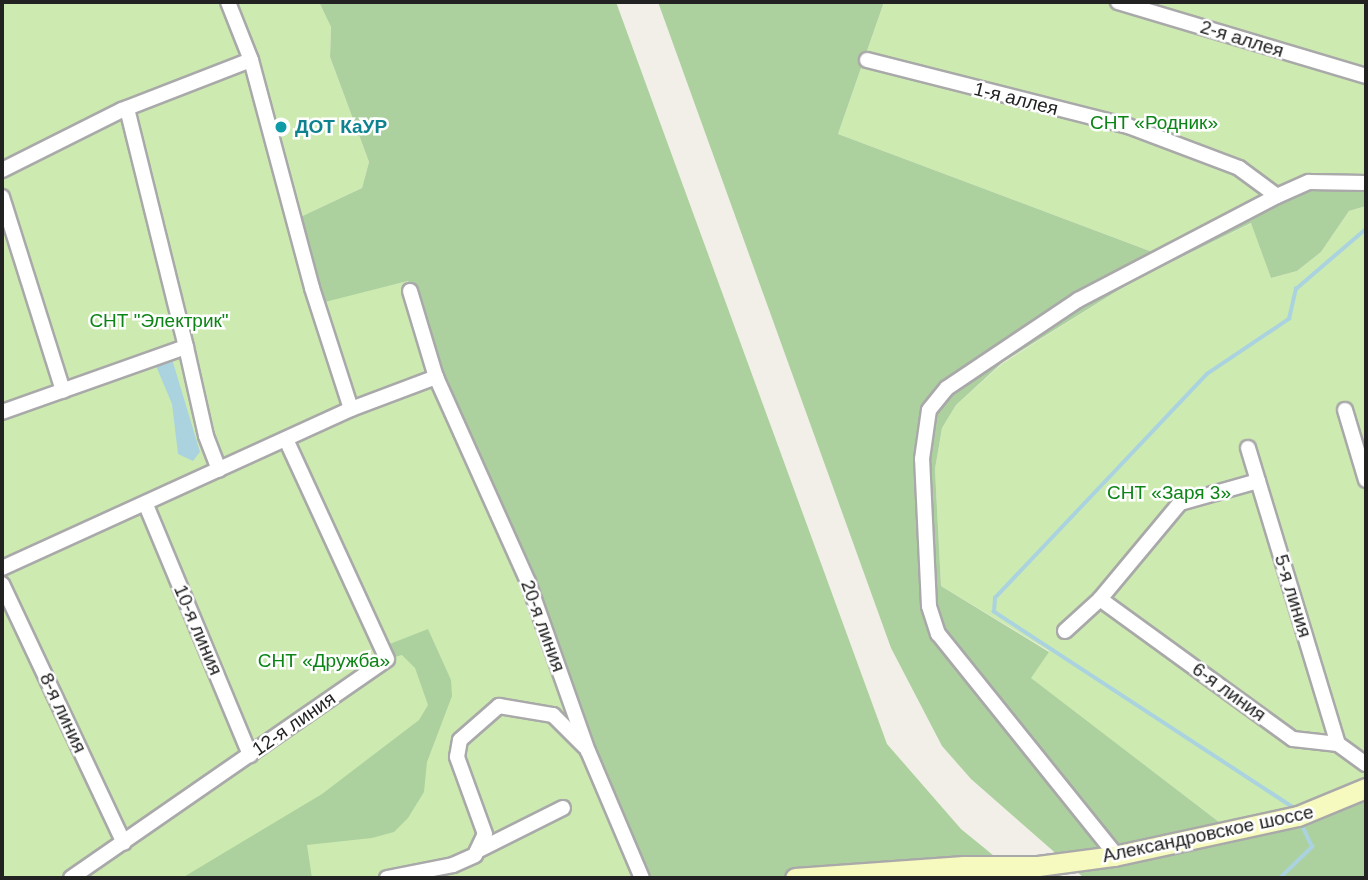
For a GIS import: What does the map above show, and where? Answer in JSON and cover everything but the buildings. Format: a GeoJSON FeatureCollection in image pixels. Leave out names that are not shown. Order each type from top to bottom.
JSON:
{"type":"FeatureCollection","features":[{"type":"Feature","properties":{"kind":"street"},"geometry":{"type":"LineString","coordinates":[[228,2],[251,60],[312,288],[351,409]]}},
{"type":"Feature","properties":{"kind":"street","name":"2-я аллея"},"geometry":{"type":"LineString","coordinates":[[1118,2],[1366,76]]}},
{"type":"Feature","properties":{"kind":"street"},"geometry":{"type":"LineString","coordinates":[[2,170],[127,108],[251,60]]}},
{"type":"Feature","properties":{"kind":"street","name":"1-я аллея"},"geometry":{"type":"LineString","coordinates":[[867,60],[1128,126],[1238,168],[1278,196]]}},
{"type":"Feature","properties":{"kind":"street"},"geometry":{"type":"LineString","coordinates":[[127,108],[206,436],[219,470]]}},
{"type":"Feature","properties":{"kind":"street"},"geometry":{"type":"LineString","coordinates":[[1116,855],[938,634],[929,606],[924,430],[929,410],[947,388],[1078,300],[1278,196],[1309,182],[1366,183]]}},
{"type":"Feature","properties":{"kind":"street"},"geometry":{"type":"LineString","coordinates":[[2,197],[63,391]]}},
{"type":"Feature","properties":{"kind":"street","name":"20-я линия"},"geometry":{"type":"LineString","coordinates":[[411,290],[436,377],[528,582],[588,751],[642,878]]}},
{"type":"Feature","properties":{"kind":"street"},"geometry":{"type":"LineString","coordinates":[[2,412],[186,347]]}},
{"type":"Feature","properties":{"kind":"street"},"geometry":{"type":"LineString","coordinates":[[2,569],[351,409],[436,377]]}},
{"type":"Feature","properties":{"kind":"street"},"geometry":{"type":"LineString","coordinates":[[1345,411],[1366,480]]}},
{"type":"Feature","properties":{"kind":"street","name":"12-я линия"},"geometry":{"type":"LineString","coordinates":[[71,878],[387,659],[286,439]]}},
{"type":"Feature","properties":{"kind":"street","name":"5-я линия"},"geometry":{"type":"LineString","coordinates":[[1248,447],[1338,744]]}},
{"type":"Feature","properties":{"kind":"street"},"geometry":{"type":"LineString","coordinates":[[1066,631],[1100,599],[1180,503],[1258,481]]}},
{"type":"Feature","properties":{"kind":"street","name":"10-я линия"},"geometry":{"type":"LineString","coordinates":[[146,505],[250,755]]}},
{"type":"Feature","properties":{"kind":"street","name":"8-я линия"},"geometry":{"type":"LineString","coordinates":[[2,584],[124,843]]}},
{"type":"Feature","properties":{"kind":"street","name":"6-я линия"},"geometry":{"type":"LineString","coordinates":[[1100,599],[1293,739],[1338,744],[1366,764]]}},
{"type":"Feature","properties":{"kind":"street"},"geometry":{"type":"LineString","coordinates":[[477,851],[485,834],[457,757],[460,740],[477,724],[499,706],[553,715],[588,751]]}},
{"type":"Feature","properties":{"kind":"street","name":"Александровское шоссе"},"geometry":{"type":"LineString","coordinates":[[795,878],[964,866],[1038,866],[1116,855],[1298,816],[1366,788]]}},
{"type":"Feature","properties":{"kind":"street"},"geometry":{"type":"LineString","coordinates":[[387,878],[453,865],[563,808]]}},
{"type":"Feature","properties":{"kind":"green space"},"geometry":{"type":"Polygon","coordinates":[[[2,2],[319,2],[331,27],[330,57],[369,162],[362,188],[294,220],[318,303],[408,281],[642,878],[2,878],[2,2]]]}},
{"type":"Feature","properties":{"kind":"green space"},"geometry":{"type":"Polygon","coordinates":[[[319,2],[616,2],[887,744],[961,829],[1021,878],[642,878],[437,380],[408,281],[317,304],[294,220],[362,188],[369,162],[330,57],[331,27],[319,2]]]}},
{"type":"Feature","properties":{"kind":"green space"},"geometry":{"type":"Polygon","coordinates":[[[658,2],[884,2],[838,134],[1163,256],[1309,182],[1366,182],[1366,206],[1349,211],[1321,252],[1297,271],[1271,278],[1251,223],[1133,281],[1003,362],[956,405],[942,428],[935,469],[941,586],[1049,652],[1031,678],[1232,832],[1366,788],[1366,878],[1084,878],[971,779],[942,746],[891,648],[658,2]]]}},
{"type":"Feature","properties":{"kind":"green space","name":"СНТ «Родник»"},"geometry":{"type":"Polygon","coordinates":[[[884,2],[1366,2],[1366,182],[1349,179],[1163,256],[838,134],[884,2]]]}},
{"type":"Feature","properties":{"kind":"green space","name":"СНТ «Заря 3»"},"geometry":{"type":"Polygon","coordinates":[[[1366,206],[1366,788],[1232,832],[1030,678],[1049,651],[941,586],[935,469],[942,428],[956,405],[1003,363],[1133,281],[1252,223],[1271,278],[1297,271],[1321,252],[1349,211],[1366,206]]]}},
{"type":"Feature","properties":{"kind":"green space"},"geometry":{"type":"Polygon","coordinates":[[[428,629],[451,680],[452,696],[427,762],[424,792],[408,818],[394,832],[372,838],[307,845],[312,878],[182,878],[322,794],[419,720],[428,705],[415,668],[402,655],[387,659],[382,647],[428,629]]]}},
{"type":"Feature","properties":{"kind":"water"},"geometry":{"type":"Polygon","coordinates":[[[172,359],[200,452],[193,461],[178,454],[172,404],[156,366],[172,359]]]}},
{"type":"Feature","properties":{"kind":"waterway"},"geometry":{"type":"LineString","coordinates":[[1295,809],[994,612],[995,598],[1207,374],[1289,319],[1296,289],[1366,229]]}},
{"type":"Feature","properties":{"kind":"waterway"},"geometry":{"type":"LineString","coordinates":[[1280,878],[1312,847],[1301,823]]}},
{"type":"Feature","properties":{"kind":"place","name":"ДОТ КаУР"},"geometry":{"type":"Point","coordinates":[281,127]}},
{"type":"Feature","properties":{"kind":"park label","name":"СНТ \"Электрик\""},"geometry":{"type":"Point","coordinates":[159,321]}},
{"type":"Feature","properties":{"kind":"park label","name":"СНТ «Дружба»"},"geometry":{"type":"Point","coordinates":[324,661]}}]}
